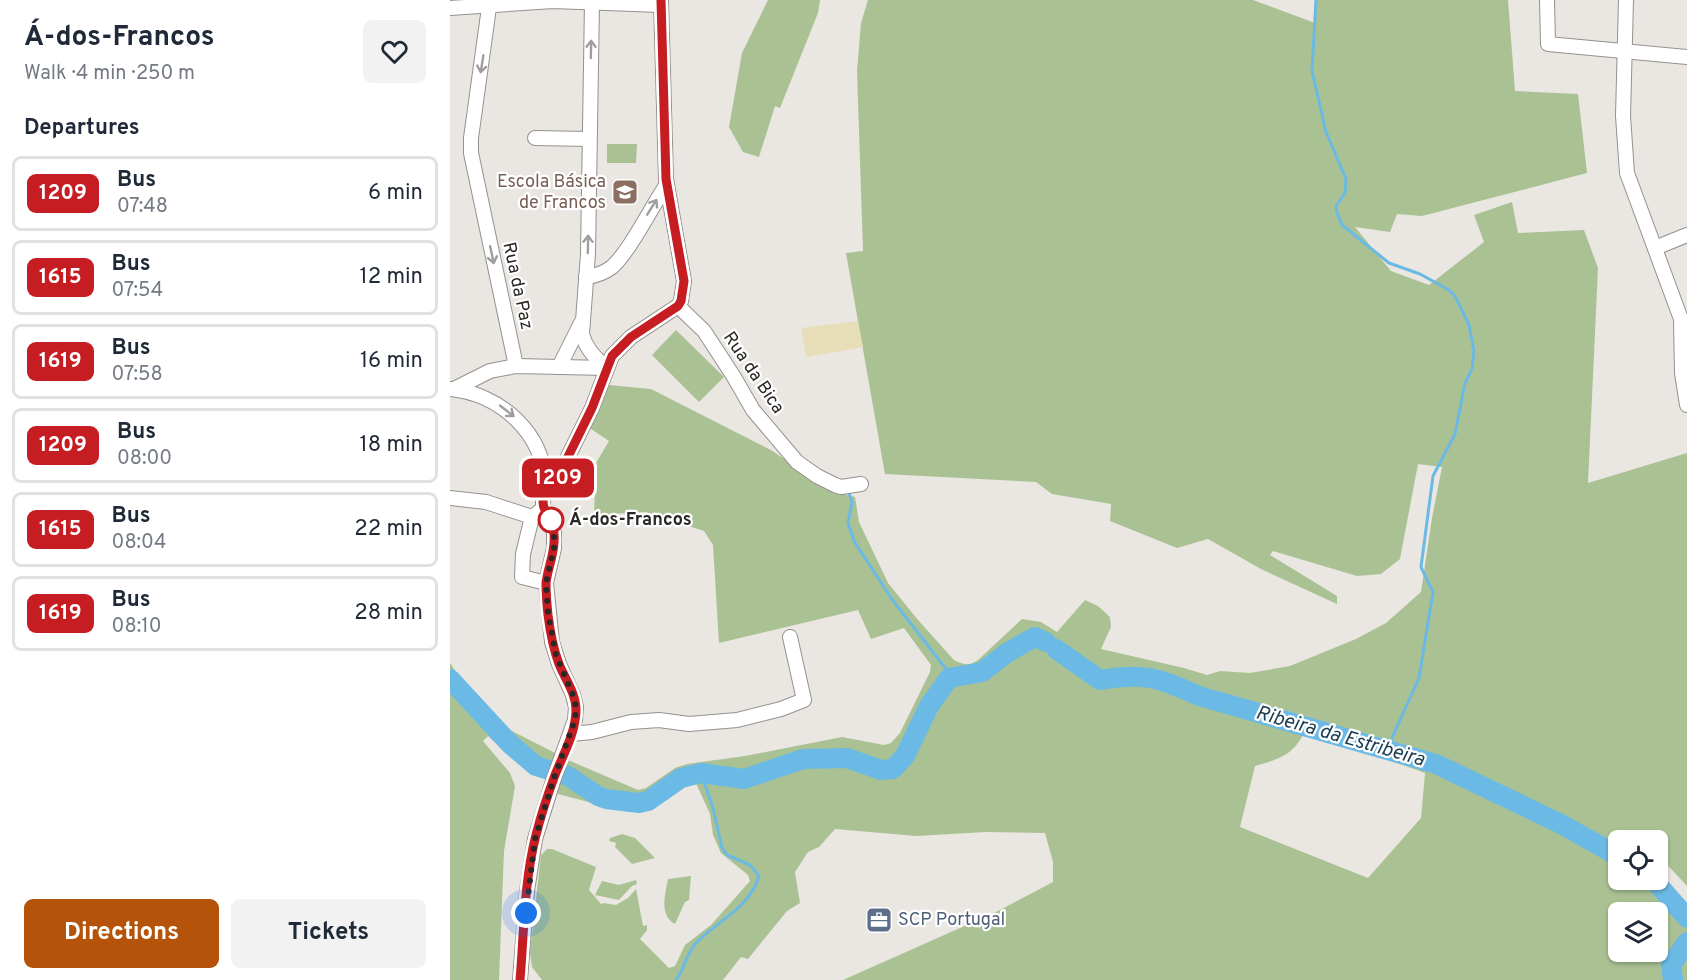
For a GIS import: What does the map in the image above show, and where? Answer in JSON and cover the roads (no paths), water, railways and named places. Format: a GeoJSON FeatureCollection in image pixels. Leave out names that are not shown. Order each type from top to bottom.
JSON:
{"type":"FeatureCollection","features":[{"type":"Feature","properties":{"kind":"street"},"geometry":{"type":"LineString","coordinates":[[1547,0],[1548,44],[1687,57]]}},
{"type":"Feature","properties":{"kind":"street"},"geometry":{"type":"LineString","coordinates":[[1626,0],[1623,117],[1627,173],[1684,318],[1682,373],[1687,400]]}},
{"type":"Feature","properties":{"kind":"street"},"geometry":{"type":"LineString","coordinates":[[450,8],[489,3],[553,1],[661,3],[667,184],[684,281],[681,301],[678,306],[631,337],[616,351],[606,368],[592,408],[542,498],[523,554],[522,577],[546,583]]}},
{"type":"Feature","properties":{"kind":"street"},"geometry":{"type":"LineString","coordinates":[[591,2],[588,254],[581,323],[585,344],[606,368]]}},
{"type":"Feature","properties":{"kind":"street","name":"Rua da Paz"},"geometry":{"type":"LineString","coordinates":[[489,3],[471,153],[516,366]]}},
{"type":"Feature","properties":{"kind":"street"},"geometry":{"type":"LineString","coordinates":[[535,138],[589,139]]}},
{"type":"Feature","properties":{"kind":"street"},"geometry":{"type":"LineString","coordinates":[[586,277],[596,276],[610,268],[621,257],[667,184]]}},
{"type":"Feature","properties":{"kind":"street"},"geometry":{"type":"LineString","coordinates":[[1655,248],[1687,235]]}},
{"type":"Feature","properties":{"kind":"street","name":"Rua da Bica"},"geometry":{"type":"LineString","coordinates":[[678,306],[704,331],[753,410],[797,462],[835,485],[841,487],[861,484]]}},
{"type":"Feature","properties":{"kind":"street"},"geometry":{"type":"LineString","coordinates":[[559,367],[581,323]]}},
{"type":"Feature","properties":{"kind":"street"},"geometry":{"type":"LineString","coordinates":[[452,389],[490,371],[516,366],[606,368]]}},
{"type":"Feature","properties":{"kind":"street"},"geometry":{"type":"LineString","coordinates":[[452,389],[469,391],[483,397],[499,405],[517,419],[533,442],[550,485]]}},
{"type":"Feature","properties":{"kind":"street"},"geometry":{"type":"LineString","coordinates":[[450,498],[486,502],[537,513],[550,519],[554,533],[554,548],[546,583],[548,613],[552,642],[576,707],[571,734],[554,778],[534,846],[527,891],[521,979]]}},
{"type":"Feature","properties":{"kind":"street"},"geometry":{"type":"LineString","coordinates":[[571,734],[592,732],[631,722],[659,720],[689,724],[737,720],[782,710],[804,700],[790,637]]}},
{"type":"Feature","properties":{"kind":"waterway"},"geometry":{"type":"LineString","coordinates":[[1316,0],[1312,71],[1326,132],[1346,179],[1345,193],[1336,206],[1342,225],[1389,263],[1420,274],[1449,290],[1455,296],[1469,325],[1474,351],[1472,369],[1465,383],[1455,434],[1433,476],[1421,567],[1433,592],[1419,678],[1391,740],[1393,752]]}},
{"type":"Feature","properties":{"kind":"waterway"},"geometry":{"type":"LineString","coordinates":[[849,493],[852,502],[848,523],[854,541],[891,598],[946,669],[949,678]]}},
{"type":"Feature","properties":{"kind":"waterway","name":"Ribeira da Estribeira"},"geometry":{"type":"LineString","coordinates":[[450,679],[510,744],[536,766],[568,776],[606,799],[639,803],[648,801],[681,778],[701,773],[744,779],[803,759],[847,758],[881,770],[893,769],[905,756],[929,706],[949,678],[982,672],[1008,652],[1035,637],[1046,642]]}},
{"type":"Feature","properties":{"kind":"waterway","name":"Ribeira da Estribeira"},"geometry":{"type":"LineString","coordinates":[[1056,649],[1100,680],[1128,677],[1151,678],[1199,696],[1436,764],[1561,824],[1608,850]]}},
{"type":"Feature","properties":{"kind":"waterway"},"geometry":{"type":"LineString","coordinates":[[676,980],[693,947],[740,906],[748,897],[759,876],[750,865],[727,855],[722,848],[713,808],[701,773]]}},
{"type":"Feature","properties":{"kind":"waterway","name":"Ribeira da Estribeira"},"geometry":{"type":"LineString","coordinates":[[1663,890],[1687,918]]}},
{"type":"Feature","properties":{"kind":"waterway","name":"Ribeira da Estribeira"},"geometry":{"type":"LineString","coordinates":[[1673,980],[1671,965],[1687,942]]}},
{"type":"Feature","properties":{"kind":"place","name":"Escola Básica de Francos"},"geometry":{"type":"Point","coordinates":[625,192]}},
{"type":"Feature","properties":{"kind":"place","name":"Á-dos-Francos"},"geometry":{"type":"Point","coordinates":[551,520]}},
{"type":"Feature","properties":{"kind":"place","name":"SCP Portugal"},"geometry":{"type":"Point","coordinates":[879,920]}}]}
